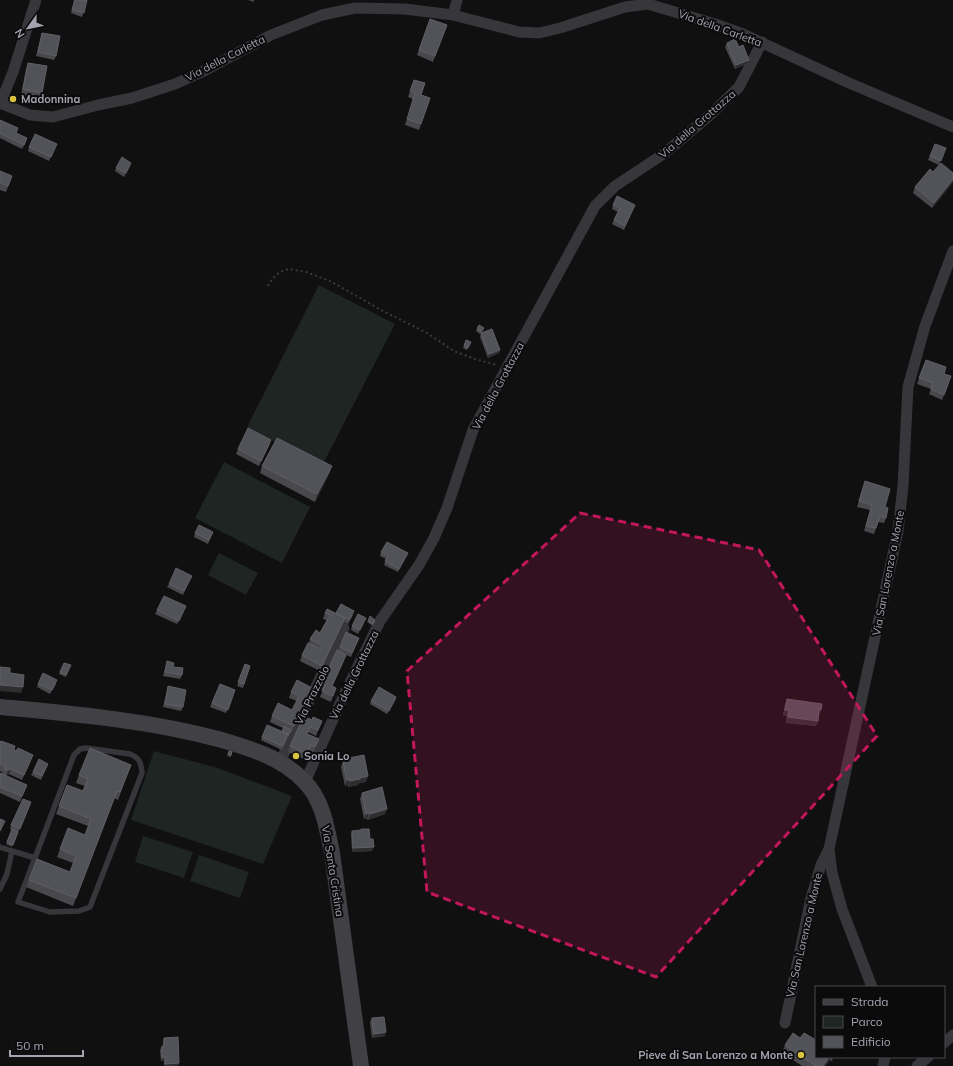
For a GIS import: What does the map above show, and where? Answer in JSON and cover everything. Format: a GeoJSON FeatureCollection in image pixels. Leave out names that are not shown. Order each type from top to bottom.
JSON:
{"type":"FeatureCollection","features":[{"type":"Feature","properties":{"kind":"street"},"geometry":{"type":"LineString","coordinates":[[0,103],[13,72],[36,0]]}},
{"type":"Feature","properties":{"kind":"street"},"geometry":{"type":"LineString","coordinates":[[453,15],[457,0]]}},
{"type":"Feature","properties":{"kind":"street","name":"Via della Carletta"},"geometry":{"type":"LineString","coordinates":[[0,103],[30,115],[53,117],[98,104],[132,98],[175,84],[238,54],[271,35],[322,15],[354,8],[405,9],[453,15],[520,32],[539,33],[560,28],[625,7],[648,4],[715,24],[762,42],[836,77],[953,127]]}},
{"type":"Feature","properties":{"kind":"street","name":"Via della Grottazza"},"geometry":{"type":"LineString","coordinates":[[305,782],[342,699],[380,621],[419,565],[434,538],[447,508],[474,430],[595,206],[615,186],[665,153],[710,115],[739,86],[762,42]]}},
{"type":"Feature","properties":{"kind":"street","name":"Via San Lorenzo a Monte"},"geometry":{"type":"LineString","coordinates":[[785,1023],[811,898],[821,865],[829,849],[898,531],[903,486],[908,387],[925,326],[953,251]]}},
{"type":"Feature","properties":{"kind":"street","name":"Via Prazzolo"},"geometry":{"type":"LineString","coordinates":[[280,762],[344,628]]}},
{"type":"Feature","properties":{"kind":"street","name":"Via Santa Cristina"},"geometry":{"type":"LineString","coordinates":[[0,707],[99,717],[188,731],[245,746],[280,762],[305,782],[317,800],[327,825],[361,1066]]}},
{"type":"Feature","properties":{"kind":"street","name":"Via San Lorenzo a Monte"},"geometry":{"type":"LineString","coordinates":[[829,849],[832,873],[842,909],[872,986]]}},
{"type":"Feature","properties":{"kind":"street"},"geometry":{"type":"LineString","coordinates":[[945,1042],[953,1035]]}},
{"type":"Feature","properties":{"kind":"street"},"geometry":{"type":"LineString","coordinates":[[917,1066],[927,1058]]}},
{"type":"Feature","properties":{"kind":"lane"},"geometry":{"type":"LineString","coordinates":[[86,748],[130,754],[137,757],[141,764],[142,774],[90,907],[79,910],[50,912],[18,902],[34,858],[74,755],[80,749],[86,748]]}},
{"type":"Feature","properties":{"kind":"lane"},"geometry":{"type":"LineString","coordinates":[[0,847],[34,858]]}},
{"type":"Feature","properties":{"kind":"lane"},"geometry":{"type":"LineString","coordinates":[[0,888],[7,874],[12,851]]}},
{"type":"Feature","properties":{"kind":"path"},"geometry":{"type":"LineString","coordinates":[[268,286],[273,278],[280,272],[288,269],[306,272],[346,289],[383,312],[427,333],[454,351],[496,365],[508,366]]}},
{"type":"Feature","properties":{"kind":"highlighted area"},"geometry":{"type":"Polygon","coordinates":[[[580,513],[759,550],[877,736],[656,977],[427,892],[407,671],[580,513]]]}},
{"type":"Feature","properties":{"kind":"green space"},"geometry":{"type":"Polygon","coordinates":[[[319,285],[395,324],[322,466],[247,427],[319,285]]]}},
{"type":"Feature","properties":{"kind":"green space"},"geometry":{"type":"Polygon","coordinates":[[[224,462],[310,507],[282,563],[195,518],[224,462]]]}},
{"type":"Feature","properties":{"kind":"green space"},"geometry":{"type":"Polygon","coordinates":[[[219,553],[258,573],[246,595],[208,575],[219,553]]]}},
{"type":"Feature","properties":{"kind":"green space"},"geometry":{"type":"Polygon","coordinates":[[[154,751],[218,768],[292,796],[263,864],[131,820],[154,751]]]}},
{"type":"Feature","properties":{"kind":"green space"},"geometry":{"type":"Polygon","coordinates":[[[143,836],[193,852],[184,878],[135,862],[143,836]]]}},
{"type":"Feature","properties":{"kind":"green space"},"geometry":{"type":"Polygon","coordinates":[[[199,855],[249,872],[240,898],[190,881],[199,855]]]}},
{"type":"Feature","properties":{"kind":"building"},"geometry":{"type":"Polygon","coordinates":[[[75,0],[87,0],[84,13],[72,10],[75,0]]]}},
{"type":"Feature","properties":{"kind":"building"},"geometry":{"type":"Polygon","coordinates":[[[430,19],[447,25],[435,56],[419,50],[430,19]]]}},
{"type":"Feature","properties":{"kind":"building"},"geometry":{"type":"Polygon","coordinates":[[[42,33],[60,36],[56,56],[38,52],[42,33]]]}},
{"type":"Feature","properties":{"kind":"building"},"geometry":{"type":"Polygon","coordinates":[[[735,39],[739,47],[743,45],[749,60],[736,65],[727,43],[735,39]]]}},
{"type":"Feature","properties":{"kind":"building"},"geometry":{"type":"Polygon","coordinates":[[[28,63],[47,66],[42,93],[23,89],[28,63]]]}},
{"type":"Feature","properties":{"kind":"building"},"geometry":{"type":"Polygon","coordinates":[[[414,80],[425,83],[421,95],[430,98],[421,124],[407,119],[415,93],[410,91],[414,80]]]}},
{"type":"Feature","properties":{"kind":"building"},"geometry":{"type":"Polygon","coordinates":[[[0,120],[18,128],[16,133],[27,138],[24,145],[0,133],[0,120]]]}},
{"type":"Feature","properties":{"kind":"building"},"geometry":{"type":"Polygon","coordinates":[[[35,134],[57,144],[51,157],[29,147],[35,134]]]}},
{"type":"Feature","properties":{"kind":"building"},"geometry":{"type":"Polygon","coordinates":[[[935,144],[946,148],[941,161],[930,156],[935,144]]]}},
{"type":"Feature","properties":{"kind":"building"},"geometry":{"type":"Polygon","coordinates":[[[122,157],[131,163],[126,173],[116,168],[122,157]]]}},
{"type":"Feature","properties":{"kind":"building"},"geometry":{"type":"Polygon","coordinates":[[[941,163],[953,173],[953,179],[934,203],[915,187],[930,169],[933,172],[941,163]]]}},
{"type":"Feature","properties":{"kind":"building"},"geometry":{"type":"Polygon","coordinates":[[[0,171],[12,176],[8,186],[0,183],[0,171]]]}},
{"type":"Feature","properties":{"kind":"building"},"geometry":{"type":"Polygon","coordinates":[[[617,196],[635,205],[625,226],[614,220],[620,208],[613,205],[617,196]]]}},
{"type":"Feature","properties":{"kind":"building"},"geometry":{"type":"Polygon","coordinates":[[[479,325],[484,328],[481,332],[477,329],[479,325]]]}},
{"type":"Feature","properties":{"kind":"building"},"geometry":{"type":"Polygon","coordinates":[[[492,329],[500,350],[489,354],[481,333],[492,329]]]}},
{"type":"Feature","properties":{"kind":"building"},"geometry":{"type":"Polygon","coordinates":[[[466,340],[471,342],[468,348],[464,346],[466,340]]]}},
{"type":"Feature","properties":{"kind":"building"},"geometry":{"type":"Polygon","coordinates":[[[926,360],[946,367],[944,374],[951,376],[944,395],[931,389],[933,383],[919,378],[926,360]]]}},
{"type":"Feature","properties":{"kind":"building"},"geometry":{"type":"Polygon","coordinates":[[[248,428],[271,440],[261,461],[238,449],[248,428]]]}},
{"type":"Feature","properties":{"kind":"building"},"geometry":{"type":"Polygon","coordinates":[[[277,438],[332,466],[317,494],[262,466],[277,438]]]}},
{"type":"Feature","properties":{"kind":"building"},"geometry":{"type":"Polygon","coordinates":[[[865,481],[890,489],[885,507],[888,508],[886,518],[880,516],[876,528],[866,526],[872,505],[859,501],[865,481]]]}},
{"type":"Feature","properties":{"kind":"building"},"geometry":{"type":"Polygon","coordinates":[[[199,525],[213,532],[209,540],[195,533],[199,525]]]}},
{"type":"Feature","properties":{"kind":"building"},"geometry":{"type":"Polygon","coordinates":[[[387,542],[408,553],[399,569],[385,561],[388,556],[381,552],[387,542]]]}},
{"type":"Feature","properties":{"kind":"building"},"geometry":{"type":"Polygon","coordinates":[[[176,568],[192,576],[184,591],[169,584],[176,568]]]}},
{"type":"Feature","properties":{"kind":"building"},"geometry":{"type":"Polygon","coordinates":[[[164,596],[186,606],[179,621],[157,610],[164,596]]]}},
{"type":"Feature","properties":{"kind":"building"},"geometry":{"type":"Polygon","coordinates":[[[341,604],[354,611],[349,620],[336,613],[341,604]]]}},
{"type":"Feature","properties":{"kind":"building"},"geometry":{"type":"Polygon","coordinates":[[[327,609],[345,618],[322,666],[302,655],[308,643],[321,649],[322,645],[310,639],[316,630],[320,633],[330,615],[325,613],[327,609]]]}},
{"type":"Feature","properties":{"kind":"building"},"geometry":{"type":"Polygon","coordinates":[[[358,614],[366,618],[360,630],[352,626],[358,614]]]}},
{"type":"Feature","properties":{"kind":"building"},"geometry":{"type":"Polygon","coordinates":[[[370,616],[375,620],[373,624],[368,621],[370,616]]]}},
{"type":"Feature","properties":{"kind":"building"},"geometry":{"type":"Polygon","coordinates":[[[346,632],[359,638],[352,653],[340,647],[346,632]]]}},
{"type":"Feature","properties":{"kind":"building"},"geometry":{"type":"Polygon","coordinates":[[[337,650],[346,655],[332,686],[336,688],[333,696],[322,691],[325,685],[322,683],[337,650]]]}},
{"type":"Feature","properties":{"kind":"building"},"geometry":{"type":"Polygon","coordinates":[[[167,661],[174,663],[173,667],[183,668],[182,675],[165,672],[167,661]]]}},
{"type":"Feature","properties":{"kind":"building"},"geometry":{"type":"Polygon","coordinates":[[[64,663],[71,665],[66,675],[60,672],[64,663]]]}},
{"type":"Feature","properties":{"kind":"building"},"geometry":{"type":"Polygon","coordinates":[[[245,664],[250,666],[244,684],[238,682],[245,664]]]}},
{"type":"Feature","properties":{"kind":"building"},"geometry":{"type":"Polygon","coordinates":[[[0,667],[10,668],[10,673],[24,675],[23,687],[0,685],[0,667]]]}},
{"type":"Feature","properties":{"kind":"building"},"geometry":{"type":"Polygon","coordinates":[[[43,673],[57,680],[52,690],[38,684],[43,673]]]}},
{"type":"Feature","properties":{"kind":"building"},"geometry":{"type":"Polygon","coordinates":[[[297,680],[312,688],[294,726],[272,716],[278,703],[292,710],[299,696],[291,692],[297,680]]]}},
{"type":"Feature","properties":{"kind":"building"},"geometry":{"type":"Polygon","coordinates":[[[220,684],[235,690],[228,710],[212,703],[220,684]]]}},
{"type":"Feature","properties":{"kind":"building"},"geometry":{"type":"Polygon","coordinates":[[[168,686],[186,690],[183,707],[165,704],[168,686]]]}},
{"type":"Feature","properties":{"kind":"building"},"geometry":{"type":"Polygon","coordinates":[[[379,687],[396,697],[389,711],[371,701],[379,687]]]}},
{"type":"Feature","properties":{"kind":"building"},"geometry":{"type":"Polygon","coordinates":[[[787,699],[822,704],[821,710],[819,710],[818,721],[788,717],[789,710],[785,710],[787,699]]]}},
{"type":"Feature","properties":{"kind":"building"},"geometry":{"type":"Polygon","coordinates":[[[304,716],[312,720],[313,717],[322,721],[318,730],[310,727],[307,734],[319,739],[315,747],[311,745],[308,754],[290,746],[304,716]]]}},
{"type":"Feature","properties":{"kind":"building"},"geometry":{"type":"Polygon","coordinates":[[[267,725],[288,734],[283,746],[262,737],[267,725]]]}},
{"type":"Feature","properties":{"kind":"building"},"geometry":{"type":"Polygon","coordinates":[[[284,726],[291,730],[288,736],[288,734],[282,732],[284,726]]]}},
{"type":"Feature","properties":{"kind":"building"},"geometry":{"type":"Polygon","coordinates":[[[1,741],[15,746],[14,750],[16,751],[18,748],[33,755],[24,775],[11,769],[5,770],[5,766],[0,764],[1,741]]]}},
{"type":"Feature","properties":{"kind":"building"},"geometry":{"type":"Polygon","coordinates":[[[90,748],[131,765],[120,792],[117,791],[76,898],[29,880],[37,859],[70,872],[76,856],[60,849],[68,828],[85,835],[91,819],[59,806],[67,785],[83,791],[88,779],[79,775],[90,748]]]}},
{"type":"Feature","properties":{"kind":"building"},"geometry":{"type":"Polygon","coordinates":[[[364,755],[368,776],[350,781],[347,780],[343,762],[345,761],[344,759],[364,755]]]}},
{"type":"Feature","properties":{"kind":"building"},"geometry":{"type":"Polygon","coordinates":[[[39,759],[48,764],[42,776],[33,772],[39,759]]]}},
{"type":"Feature","properties":{"kind":"building"},"geometry":{"type":"Polygon","coordinates":[[[0,773],[27,785],[22,796],[0,787],[0,773]]]}},
{"type":"Feature","properties":{"kind":"building"},"geometry":{"type":"Polygon","coordinates":[[[382,787],[387,809],[366,814],[362,793],[382,787]]]}},
{"type":"Feature","properties":{"kind":"building"},"geometry":{"type":"Polygon","coordinates":[[[23,799],[31,802],[20,829],[11,825],[23,799]]]}},
{"type":"Feature","properties":{"kind":"building"},"geometry":{"type":"Polygon","coordinates":[[[0,819],[5,821],[0,831],[0,819]]]}},
{"type":"Feature","properties":{"kind":"building"},"geometry":{"type":"Polygon","coordinates":[[[12,829],[18,832],[13,845],[7,842],[12,829]]]}},
{"type":"Feature","properties":{"kind":"building"},"geometry":{"type":"Polygon","coordinates":[[[369,829],[370,839],[373,839],[374,847],[353,848],[352,831],[369,829]]]}},
{"type":"Feature","properties":{"kind":"building"},"geometry":{"type":"Polygon","coordinates":[[[384,1017],[386,1032],[374,1034],[372,1018],[384,1017]]]}},
{"type":"Feature","properties":{"kind":"building","name":"Pieve di San Lorenzo a Monte"},"geometry":{"type":"Polygon","coordinates":[[[793,1033],[800,1038],[804,1033],[815,1039],[815,1058],[828,1058],[823,1066],[816,1066],[785,1045],[793,1033]]]}},
{"type":"Feature","properties":{"kind":"building"},"geometry":{"type":"Polygon","coordinates":[[[178,1037],[179,1063],[165,1064],[165,1057],[162,1058],[164,1038],[178,1037]]]}},
{"type":"Feature","properties":{"kind":"place","name":"Madonnina"},"geometry":{"type":"Point","coordinates":[13,99]}},
{"type":"Feature","properties":{"kind":"place","name":"Sonia Lo"},"geometry":{"type":"Point","coordinates":[296,756]}},
{"type":"Feature","properties":{"kind":"place","name":"Pieve di San Lorenzo a Monte"},"geometry":{"type":"Point","coordinates":[801,1055]}}]}
